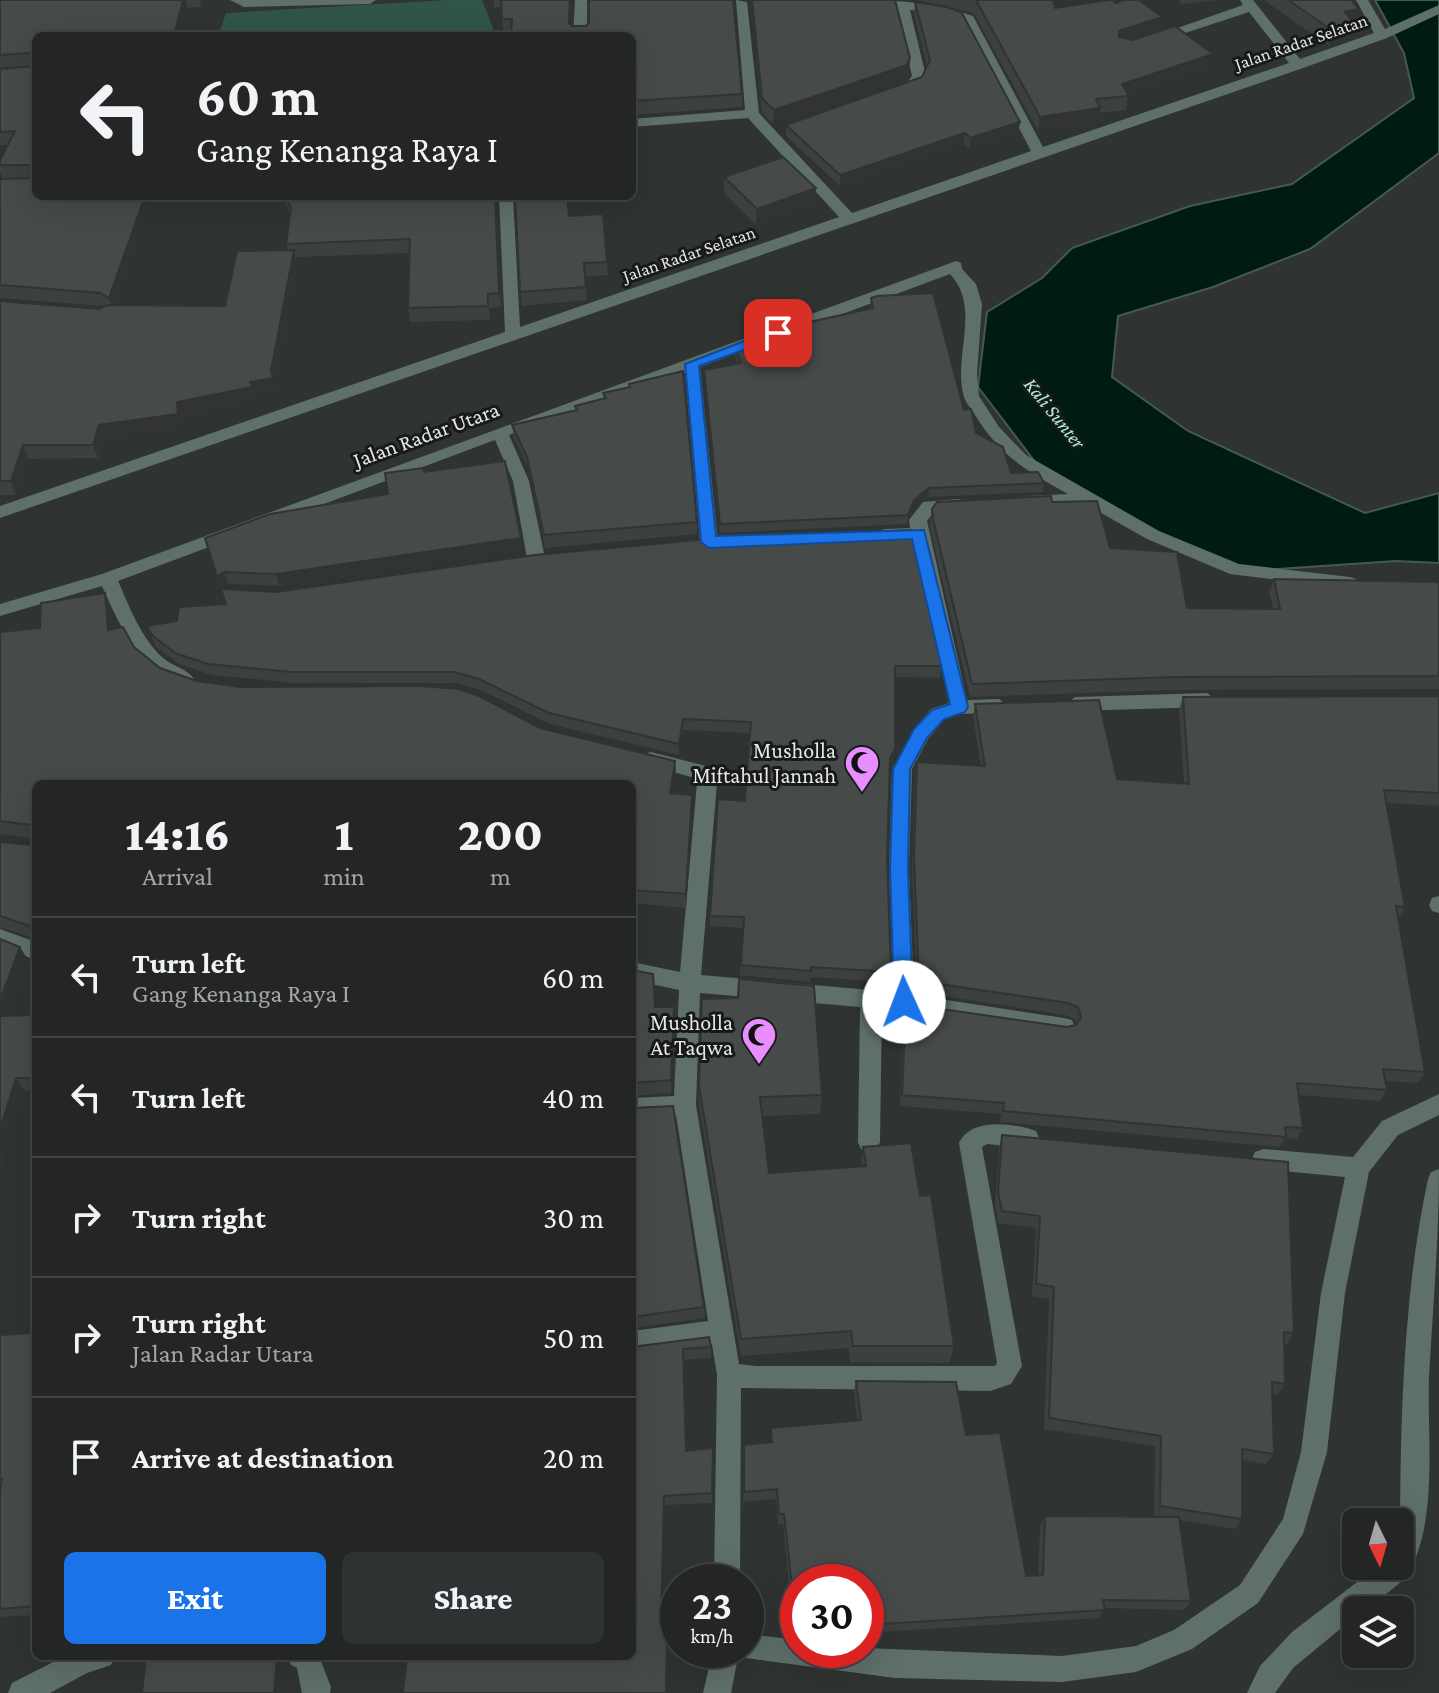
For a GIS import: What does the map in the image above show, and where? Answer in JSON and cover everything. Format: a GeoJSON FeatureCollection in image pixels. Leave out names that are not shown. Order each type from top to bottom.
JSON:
{"type":"FeatureCollection","features":[{"type":"Feature","properties":{"kind":"street"},"geometry":{"type":"LineString","coordinates":[[236,0],[258,3],[370,0]]}},
{"type":"Feature","properties":{"kind":"street"},"geometry":{"type":"LineString","coordinates":[[580,32],[581,0]]}},
{"type":"Feature","properties":{"kind":"street"},"geometry":{"type":"LineString","coordinates":[[869,0],[950,12],[968,19],[1039,154]]}},
{"type":"Feature","properties":{"kind":"street"},"geometry":{"type":"LineString","coordinates":[[1362,0],[1386,33]]}},
{"type":"Feature","properties":{"kind":"street"},"geometry":{"type":"LineString","coordinates":[[752,114],[734,2],[756,2]]}},
{"type":"Feature","properties":{"kind":"street"},"geometry":{"type":"LineString","coordinates":[[1138,43],[1248,3],[1298,65]]}},
{"type":"Feature","properties":{"kind":"street"},"geometry":{"type":"LineString","coordinates":[[882,96],[913,84],[919,76],[902,5]]}},
{"type":"Feature","properties":{"kind":"street","name":"Jalan Radar Selatan"},"geometry":{"type":"LineString","coordinates":[[0,512],[1298,65],[1386,33],[1439,9]]}},
{"type":"Feature","properties":{"kind":"street"},"geometry":{"type":"LineString","coordinates":[[636,123],[752,114],[777,131],[849,219]]}},
{"type":"Feature","properties":{"kind":"street"},"geometry":{"type":"LineString","coordinates":[[506,200],[513,336]]}},
{"type":"Feature","properties":{"kind":"street","name":"Jalan Radar Utara"},"geometry":{"type":"LineString","coordinates":[[0,610],[108,578],[806,324],[954,266],[968,284],[974,304],[969,374],[971,396],[979,412],[1020,459],[1088,499]]}},
{"type":"Feature","properties":{"kind":"street"},"geometry":{"type":"LineString","coordinates":[[692,364],[708,542]]}},
{"type":"Feature","properties":{"kind":"street"},"geometry":{"type":"LineString","coordinates":[[500,433],[521,481],[536,558]]}},
{"type":"Feature","properties":{"kind":"street"},"geometry":{"type":"LineString","coordinates":[[1014,502],[1088,499],[1153,535],[1236,570],[1366,584]]}},
{"type":"Feature","properties":{"kind":"street"},"geometry":{"type":"LineString","coordinates":[[959,707],[918,520],[929,506],[972,504]]}},
{"type":"Feature","properties":{"kind":"street"},"geometry":{"type":"LineString","coordinates":[[859,536],[919,533]]}},
{"type":"Feature","properties":{"kind":"street"},"geometry":{"type":"LineString","coordinates":[[108,578],[138,637],[156,664],[173,676],[204,684]]}},
{"type":"Feature","properties":{"kind":"street"},"geometry":{"type":"LineString","coordinates":[[1049,704],[1229,700]]}},
{"type":"Feature","properties":{"kind":"street"},"geometry":{"type":"LineString","coordinates":[[904,1002],[899,869],[902,769],[921,734],[938,714],[959,707],[1019,705]]}},
{"type":"Feature","properties":{"kind":"street"},"geometry":{"type":"LineString","coordinates":[[632,754],[702,772],[707,777],[699,907],[690,983],[685,1105],[729,1375],[727,1564]]}},
{"type":"Feature","properties":{"kind":"street"},"geometry":{"type":"LineString","coordinates":[[0,938],[32,950]]}},
{"type":"Feature","properties":{"kind":"street"},"geometry":{"type":"LineString","coordinates":[[636,972],[690,983],[904,1002],[1064,1027]]}},
{"type":"Feature","properties":{"kind":"street"},"geometry":{"type":"LineString","coordinates":[[869,1142],[871,999]]}},
{"type":"Feature","properties":{"kind":"street"},"geometry":{"type":"LineString","coordinates":[[764,1649],[895,1665],[1062,1669],[1136,1659],[1183,1640],[1249,1594],[1294,1525],[1314,1452],[1333,1293],[1358,1168],[1390,1128],[1439,1104]]}},
{"type":"Feature","properties":{"kind":"street"},"geometry":{"type":"LineString","coordinates":[[636,1108],[685,1105]]}},
{"type":"Feature","properties":{"kind":"street"},"geometry":{"type":"LineString","coordinates":[[729,1375],[756,1378],[974,1379],[1002,1376],[1010,1366],[970,1143],[984,1134],[1047,1140]]}},
{"type":"Feature","properties":{"kind":"street"},"geometry":{"type":"LineString","coordinates":[[1234,1157],[1358,1168]]}},
{"type":"Feature","properties":{"kind":"street"},"geometry":{"type":"LineString","coordinates":[[1412,1508],[1417,1381],[1428,1246],[1439,1179]]}},
{"type":"Feature","properties":{"kind":"street"},"geometry":{"type":"LineString","coordinates":[[636,1342],[724,1331]]}},
{"type":"Feature","properties":{"kind":"street"},"geometry":{"type":"LineString","coordinates":[[1261,1693],[1265,1680],[1292,1651],[1379,1580]]}},
{"type":"Feature","properties":{"kind":"street"},"geometry":{"type":"LineString","coordinates":[[22,1693],[87,1660]]}},
{"type":"Feature","properties":{"kind":"street"},"geometry":{"type":"LineString","coordinates":[[307,1660],[317,1687],[316,1693]]}},
{"type":"Feature","properties":{"kind":"street"},"geometry":{"type":"LineString","coordinates":[[717,1693],[722,1668]]}},
{"type":"Feature","properties":{"kind":"shaded area"},"geometry":{"type":"Polygon","coordinates":[[[482,0],[494,32],[219,32],[226,13],[482,0]]]}},
{"type":"Feature","properties":{"kind":"water","name":"Kali Sunter"},"geometry":{"type":"Polygon","coordinates":[[[1375,0],[1439,0],[1439,153],[1310,249],[1213,287],[1118,316],[1112,377],[1188,431],[1365,513],[1439,493],[1439,563],[1396,561],[1249,571],[1165,536],[1039,467],[978,387],[987,312],[1042,278],[1072,248],[1190,206],[1292,184],[1414,98],[1404,53],[1375,0]]]}},
{"type":"Feature","properties":{"kind":"building"},"geometry":{"type":"Polygon","coordinates":[[[0,0],[183,0],[175,32],[32,32],[32,53],[0,55],[0,0]]]}},
{"type":"Feature","properties":{"kind":"building"},"geometry":{"type":"Polygon","coordinates":[[[501,0],[570,0],[569,23],[572,26],[586,26],[589,23],[589,0],[733,0],[742,94],[636,101],[636,32],[511,32],[512,19],[502,19],[501,0]]]}},
{"type":"Feature","properties":{"kind":"building"},"geometry":{"type":"Polygon","coordinates":[[[752,0],[895,0],[910,58],[907,65],[774,110],[762,98],[752,0]]]}},
{"type":"Feature","properties":{"kind":"building"},"geometry":{"type":"Polygon","coordinates":[[[976,0],[1053,0],[1055,8],[1109,0],[1116,3],[1139,0],[1162,17],[1119,31],[1119,37],[1133,40],[1175,26],[1213,54],[1122,84],[1129,96],[1096,99],[1100,108],[1040,117],[976,0]]]}},
{"type":"Feature","properties":{"kind":"building"},"geometry":{"type":"Polygon","coordinates":[[[1288,0],[1351,0],[1359,9],[1345,12],[1354,24],[1333,31],[1288,0]]]}},
{"type":"Feature","properties":{"kind":"building"},"geometry":{"type":"Polygon","coordinates":[[[915,2],[947,7],[962,13],[1020,122],[970,138],[965,133],[840,175],[786,125],[922,77],[930,60],[915,2]]]}},
{"type":"Feature","properties":{"kind":"building"},"geometry":{"type":"Polygon","coordinates":[[[32,66],[32,165],[0,165],[15,131],[0,132],[0,69],[32,66]]]}},
{"type":"Feature","properties":{"kind":"building"},"geometry":{"type":"Polygon","coordinates":[[[783,157],[816,188],[757,209],[724,177],[783,157]]]}},
{"type":"Feature","properties":{"kind":"building"},"geometry":{"type":"Polygon","coordinates":[[[32,178],[32,200],[144,200],[109,298],[100,293],[0,285],[0,179],[32,178]]]}},
{"type":"Feature","properties":{"kind":"building"},"geometry":{"type":"Polygon","coordinates":[[[287,200],[495,200],[499,293],[488,294],[488,306],[408,308],[410,239],[286,244],[291,208],[287,200]]]}},
{"type":"Feature","properties":{"kind":"building"},"geometry":{"type":"Polygon","coordinates":[[[515,200],[567,200],[569,216],[603,214],[607,262],[584,263],[586,287],[520,292],[515,200]]]}},
{"type":"Feature","properties":{"kind":"building"},"geometry":{"type":"Polygon","coordinates":[[[294,250],[271,371],[273,378],[250,382],[252,387],[177,402],[178,414],[99,425],[93,445],[23,445],[11,481],[0,481],[0,301],[99,309],[107,305],[225,306],[237,251],[294,250]]]}},
{"type":"Feature","properties":{"kind":"building"},"geometry":{"type":"Polygon","coordinates":[[[933,293],[964,410],[971,409],[976,433],[1003,447],[1011,473],[1038,472],[1044,483],[929,488],[914,500],[908,515],[720,524],[704,370],[741,363],[735,348],[787,333],[785,330],[801,324],[873,308],[871,298],[933,293]]]}},
{"type":"Feature","properties":{"kind":"building"},"geometry":{"type":"Polygon","coordinates":[[[683,371],[697,522],[544,535],[527,457],[512,425],[577,410],[575,406],[606,398],[603,393],[683,371]]]}},
{"type":"Feature","properties":{"kind":"building"},"geometry":{"type":"Polygon","coordinates":[[[505,461],[521,538],[276,574],[224,572],[217,576],[205,538],[270,514],[388,494],[385,473],[423,468],[424,472],[505,461]]]}},
{"type":"Feature","properties":{"kind":"building"},"geometry":{"type":"Polygon","coordinates":[[[1051,496],[1052,502],[1097,501],[1110,548],[1177,552],[1187,608],[1280,609],[1274,579],[1439,582],[1439,676],[1174,677],[972,684],[932,509],[937,502],[1051,496]]]}},
{"type":"Feature","properties":{"kind":"building"},"geometry":{"type":"Polygon","coordinates":[[[911,530],[942,666],[895,666],[895,749],[890,758],[887,858],[891,972],[811,967],[811,971],[741,965],[744,917],[710,916],[718,799],[745,801],[751,722],[683,719],[679,744],[549,713],[479,679],[454,672],[291,672],[208,664],[175,653],[152,635],[147,626],[177,621],[179,607],[226,604],[221,589],[276,592],[535,555],[709,539],[911,530]]]}},
{"type":"Feature","properties":{"kind":"building"},"geometry":{"type":"Polygon","coordinates":[[[105,593],[108,630],[123,627],[134,647],[160,668],[197,681],[240,687],[422,686],[458,689],[479,696],[540,728],[675,761],[670,793],[692,795],[686,894],[636,890],[636,780],[32,780],[32,940],[30,926],[0,916],[0,842],[31,845],[31,825],[0,821],[0,632],[40,628],[41,603],[105,593]]]}},
{"type":"Feature","properties":{"kind":"building"},"geometry":{"type":"Polygon","coordinates":[[[1439,696],[1439,793],[1384,790],[1405,907],[1396,906],[1425,1072],[1383,1069],[1387,1090],[1297,1083],[1303,1128],[1285,1127],[1286,1137],[1003,1111],[1004,1103],[902,1095],[906,1004],[1067,1027],[1076,1025],[1081,1017],[1078,1007],[1068,1003],[919,981],[914,857],[917,762],[985,766],[975,704],[1099,700],[1117,779],[1189,784],[1183,697],[1439,696]]]}},
{"type":"Feature","properties":{"kind":"building"},"geometry":{"type":"Polygon","coordinates":[[[0,939],[20,947],[0,1000],[0,939]]]}},
{"type":"Feature","properties":{"kind":"building"},"geometry":{"type":"Polygon","coordinates":[[[636,971],[653,974],[655,1007],[674,1007],[671,1080],[636,1083],[636,971]]]}},
{"type":"Feature","properties":{"kind":"building"},"geometry":{"type":"Polygon","coordinates":[[[739,979],[814,986],[822,1095],[760,1097],[769,1173],[866,1166],[863,1147],[911,1143],[920,1196],[931,1195],[954,1346],[853,1346],[851,1331],[741,1339],[699,1086],[702,999],[738,998],[739,979]]]}},
{"type":"Feature","properties":{"kind":"building"},"geometry":{"type":"Polygon","coordinates":[[[32,1015],[32,1078],[16,1078],[0,1129],[0,1016],[32,1015]]]}},
{"type":"Feature","properties":{"kind":"building"},"geometry":{"type":"Polygon","coordinates":[[[673,1106],[704,1307],[636,1316],[636,1108],[673,1106]]]}},
{"type":"Feature","properties":{"kind":"building"},"geometry":{"type":"Polygon","coordinates":[[[1002,1135],[1288,1162],[1294,1333],[1284,1332],[1285,1384],[1272,1382],[1274,1454],[1242,1449],[1242,1519],[1160,1506],[1161,1436],[1049,1418],[1054,1287],[1036,1284],[1040,1216],[1002,1211],[998,1192],[1002,1135]]]}},
{"type":"Feature","properties":{"kind":"building"},"geometry":{"type":"Polygon","coordinates":[[[32,1333],[32,1606],[0,1609],[2,1479],[0,1335],[32,1333]]]}},
{"type":"Feature","properties":{"kind":"building"},"geometry":{"type":"Polygon","coordinates":[[[709,1337],[711,1347],[683,1349],[686,1451],[713,1448],[712,1493],[664,1496],[662,1564],[660,1564],[660,1668],[666,1668],[666,1693],[403,1693],[407,1660],[636,1660],[636,1346],[709,1337]]]}},
{"type":"Feature","properties":{"kind":"building"},"geometry":{"type":"Polygon","coordinates":[[[856,1381],[956,1382],[966,1435],[1000,1433],[1026,1576],[1043,1575],[1045,1516],[1179,1517],[1191,1601],[1103,1600],[1105,1610],[884,1624],[884,1564],[790,1564],[784,1514],[779,1514],[777,1489],[744,1492],[744,1445],[772,1442],[771,1428],[861,1420],[856,1381]]]}},
{"type":"Feature","properties":{"kind":"building"},"geometry":{"type":"Polygon","coordinates":[[[146,1660],[277,1660],[274,1693],[142,1693],[146,1660]]]}},
{"type":"Feature","properties":{"kind":"place","name":"Musholla Miftahul Jannah"},"geometry":{"type":"Point","coordinates":[862,794]}},
{"type":"Feature","properties":{"kind":"place","name":"Musholla At Taqwa"},"geometry":{"type":"Point","coordinates":[759,1066]}},
{"type":"Feature","properties":{"kind":"route"},"geometry":{"type":"LineString","coordinates":[[778,333],[692,364],[709,542],[919,533],[959,707],[938,714],[915,743],[902,769],[899,869],[904,1002]]}}]}
